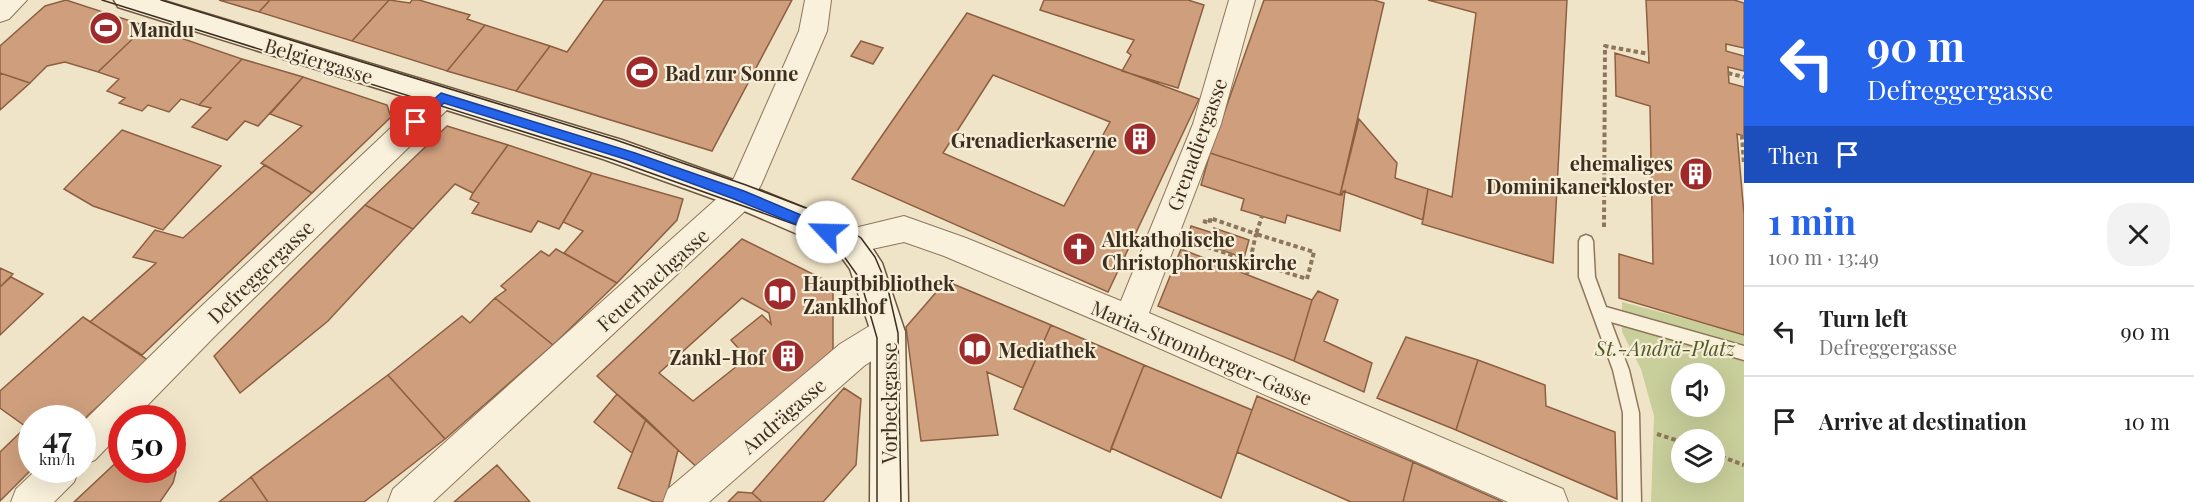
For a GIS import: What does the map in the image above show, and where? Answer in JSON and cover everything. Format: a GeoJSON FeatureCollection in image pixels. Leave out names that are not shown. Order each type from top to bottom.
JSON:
{"type":"FeatureCollection","features":[{"type":"Feature","properties":{"kind":"main road","name":"Belgiergasse"},"geometry":{"type":"LineString","coordinates":[[128,0],[611,150],[739,195],[849,241]]}},
{"type":"Feature","properties":{"kind":"main road","name":"Vorbeckgasse"},"geometry":{"type":"LineString","coordinates":[[849,241],[865,263],[888,332],[889,502]]}},
{"type":"Feature","properties":{"kind":"street"},"geometry":{"type":"LineString","coordinates":[[0,12],[14,0]]}},
{"type":"Feature","properties":{"kind":"street","name":"Feuerbachgasse"},"geometry":{"type":"LineString","coordinates":[[406,502],[701,234],[739,195],[746,185],[774,123],[813,31],[818,0]]}},
{"type":"Feature","properties":{"kind":"street","name":"Grenadiergasse"},"geometry":{"type":"LineString","coordinates":[[1131,320],[1207,124],[1242,0]]}},
{"type":"Feature","properties":{"kind":"street","name":"Defreggergasse"},"geometry":{"type":"LineString","coordinates":[[96,434],[202,327],[441,98]]}},
{"type":"Feature","properties":{"kind":"street","name":"Maria-Stromberger-Gasse"},"geometry":{"type":"LineString","coordinates":[[849,241],[904,230],[955,247],[1131,320],[1550,502]]}},
{"type":"Feature","properties":{"kind":"street","name":"Andrägasse"},"geometry":{"type":"LineString","coordinates":[[681,502],[852,355],[888,332]]}},
{"type":"Feature","properties":{"kind":"street"},"geometry":{"type":"LineString","coordinates":[[29,502],[48,483]]}},
{"type":"Feature","properties":{"kind":"lane"},"geometry":{"type":"LineString","coordinates":[[1586,241],[1587,277],[1621,370],[1631,413],[1632,502]]}},
{"type":"Feature","properties":{"kind":"lane"},"geometry":{"type":"LineString","coordinates":[[1599,312],[1744,353]]}},
{"type":"Feature","properties":{"kind":"path"},"geometry":{"type":"LineString","coordinates":[[1586,241],[1604,237],[1605,46],[1649,54]]}},
{"type":"Feature","properties":{"kind":"path"},"geometry":{"type":"LineString","coordinates":[[1728,73],[1744,77]]}},
{"type":"Feature","properties":{"kind":"path"},"geometry":{"type":"LineString","coordinates":[[1743,138],[1744,164]]}},
{"type":"Feature","properties":{"kind":"path"},"geometry":{"type":"LineString","coordinates":[[1246,274],[1262,216]]}},
{"type":"Feature","properties":{"kind":"path"},"geometry":{"type":"LineString","coordinates":[[1201,221],[1210,223],[1210,218],[1314,252],[1307,279],[1207,247]]}},
{"type":"Feature","properties":{"kind":"path"},"geometry":{"type":"LineString","coordinates":[[1725,458],[1744,465]]}},
{"type":"Feature","properties":{"kind":"green space","name":"St.-Andrä-Platz"},"geometry":{"type":"Polygon","coordinates":[[[1622,302],[1744,334],[1744,502],[1651,502],[1654,416],[1641,369],[1622,332],[1622,302]]]}},
{"type":"Feature","properties":{"kind":"building"},"geometry":{"type":"Polygon","coordinates":[[[66,0],[146,26],[98,72],[65,62],[47,66],[30,83],[0,73],[0,46],[45,6],[66,0]]]}},
{"type":"Feature","properties":{"kind":"building"},"geometry":{"type":"Polygon","coordinates":[[[219,0],[270,0],[259,12],[219,0]]]}},
{"type":"Feature","properties":{"kind":"building"},"geometry":{"type":"Polygon","coordinates":[[[270,0],[389,0],[352,41],[259,12],[270,0]]]}},
{"type":"Feature","properties":{"kind":"building"},"geometry":{"type":"Polygon","coordinates":[[[389,0],[410,3],[412,0],[419,0],[470,15],[467,19],[485,25],[447,71],[352,41],[389,0]]]}},
{"type":"Feature","properties":{"kind":"building","name":"Bad zur Sonne"},"geometry":{"type":"Polygon","coordinates":[[[604,0],[792,0],[712,151],[516,91],[550,46],[567,52],[604,0]]]}},
{"type":"Feature","properties":{"kind":"building"},"geometry":{"type":"Polygon","coordinates":[[[1044,0],[1188,0],[1204,5],[1178,88],[1122,71],[1131,55],[1127,52],[1134,40],[1040,10],[1044,0]]]}},
{"type":"Feature","properties":{"kind":"building"},"geometry":{"type":"Polygon","coordinates":[[[1264,0],[1374,0],[1384,3],[1340,195],[1210,153],[1264,0]]]}},
{"type":"Feature","properties":{"kind":"building"},"geometry":{"type":"Polygon","coordinates":[[[1428,0],[1567,0],[1553,263],[1422,224],[1428,189],[1452,197],[1476,13],[1428,0]]]}},
{"type":"Feature","properties":{"kind":"building","name":"ehemaliges Dominikanerkloster"},"geometry":{"type":"Polygon","coordinates":[[[1646,0],[1734,0],[1744,3],[1744,48],[1726,44],[1726,51],[1744,56],[1744,71],[1728,67],[1729,83],[1744,87],[1744,136],[1737,134],[1744,214],[1744,335],[1619,298],[1619,254],[1653,264],[1650,106],[1616,96],[1615,53],[1649,63],[1646,0]]]}},
{"type":"Feature","properties":{"kind":"building","name":"Grenadierkaserne"},"geometry":{"type":"Polygon","coordinates":[[[967,13],[1199,99],[1108,292],[852,179],[967,13]],[[993,75],[943,153],[1064,206],[1110,122],[993,75]]]}},
{"type":"Feature","properties":{"kind":"building"},"geometry":{"type":"Polygon","coordinates":[[[485,25],[550,46],[516,91],[447,71],[485,25]]]}},
{"type":"Feature","properties":{"kind":"building"},"geometry":{"type":"Polygon","coordinates":[[[146,26],[242,59],[199,105],[181,99],[169,112],[148,105],[142,111],[119,103],[125,98],[107,91],[119,79],[98,72],[146,26]]]}},
{"type":"Feature","properties":{"kind":"building"},"geometry":{"type":"Polygon","coordinates":[[[861,41],[883,48],[873,64],[851,56],[861,41]]]}},
{"type":"Feature","properties":{"kind":"building"},"geometry":{"type":"Polygon","coordinates":[[[242,59],[303,77],[258,126],[245,121],[227,140],[192,127],[211,108],[199,105],[242,59]]]}},
{"type":"Feature","properties":{"kind":"building"},"geometry":{"type":"Polygon","coordinates":[[[0,73],[30,83],[0,110],[0,73]]]}},
{"type":"Feature","properties":{"kind":"building"},"geometry":{"type":"Polygon","coordinates":[[[303,77],[387,105],[391,117],[312,193],[261,163],[302,126],[270,114],[303,77]]]}},
{"type":"Feature","properties":{"kind":"building"},"geometry":{"type":"Polygon","coordinates":[[[1359,119],[1397,163],[1395,178],[1428,189],[1423,220],[1343,191],[1340,195],[1359,119]]]}},
{"type":"Feature","properties":{"kind":"building"},"geometry":{"type":"Polygon","coordinates":[[[447,126],[508,145],[473,193],[455,184],[413,229],[365,205],[447,126]]]}},
{"type":"Feature","properties":{"kind":"building"},"geometry":{"type":"Polygon","coordinates":[[[122,130],[221,166],[163,230],[93,206],[64,189],[122,130]]]}},
{"type":"Feature","properties":{"kind":"building"},"geometry":{"type":"Polygon","coordinates":[[[508,145],[592,173],[559,229],[538,221],[531,232],[472,213],[479,203],[470,199],[473,193],[508,145]]]}},
{"type":"Feature","properties":{"kind":"building"},"geometry":{"type":"Polygon","coordinates":[[[1210,153],[1340,195],[1345,191],[1340,231],[1287,215],[1285,223],[1241,210],[1244,199],[1201,185],[1210,153]]]}},
{"type":"Feature","properties":{"kind":"building"},"geometry":{"type":"Polygon","coordinates":[[[265,165],[312,193],[142,355],[90,322],[156,263],[133,257],[155,230],[183,238],[265,165]]]}},
{"type":"Feature","properties":{"kind":"building"},"geometry":{"type":"Polygon","coordinates":[[[592,173],[683,199],[677,220],[617,283],[564,253],[583,231],[563,222],[592,173]]]}},
{"type":"Feature","properties":{"kind":"building"},"geometry":{"type":"Polygon","coordinates":[[[365,205],[413,229],[328,321],[240,393],[214,356],[365,205]]]}},
{"type":"Feature","properties":{"kind":"building"},"geometry":{"type":"Polygon","coordinates":[[[1191,226],[1213,233],[1214,228],[1249,240],[1244,258],[1188,238],[1191,226]]]}},
{"type":"Feature","properties":{"kind":"building","name":"Zankl-Hof"},"geometry":{"type":"Polygon","coordinates":[[[742,239],[833,284],[833,353],[700,470],[597,376],[742,239]],[[742,298],[659,373],[693,401],[747,358],[731,340],[762,315],[771,324],[769,313],[742,298]]]}},
{"type":"Feature","properties":{"kind":"building"},"geometry":{"type":"Polygon","coordinates":[[[556,249],[617,283],[553,345],[495,298],[506,290],[501,286],[541,251],[549,256],[556,249]]]}},
{"type":"Feature","properties":{"kind":"building"},"geometry":{"type":"Polygon","coordinates":[[[1181,249],[1312,300],[1294,361],[1158,306],[1181,249]]]}},
{"type":"Feature","properties":{"kind":"building"},"geometry":{"type":"Polygon","coordinates":[[[0,268],[13,274],[0,287],[0,268]]]}},
{"type":"Feature","properties":{"kind":"building"},"geometry":{"type":"Polygon","coordinates":[[[11,277],[43,294],[0,335],[0,287],[11,277]]]}},
{"type":"Feature","properties":{"kind":"building","name":"Mediathek"},"geometry":{"type":"Polygon","coordinates":[[[946,281],[1051,325],[1023,388],[987,372],[998,435],[921,441],[906,327],[946,281]]]}},
{"type":"Feature","properties":{"kind":"building"},"geometry":{"type":"Polygon","coordinates":[[[1318,291],[1338,300],[1324,341],[1372,363],[1364,392],[1294,361],[1312,300],[1318,291]]]}},
{"type":"Feature","properties":{"kind":"building"},"geometry":{"type":"Polygon","coordinates":[[[495,298],[553,345],[445,439],[388,375],[462,316],[470,323],[495,298]]]}},
{"type":"Feature","properties":{"kind":"building"},"geometry":{"type":"Polygon","coordinates":[[[83,317],[148,360],[96,408],[96,405],[18,405],[18,421],[0,408],[0,391],[83,317]]]}},
{"type":"Feature","properties":{"kind":"building"},"geometry":{"type":"Polygon","coordinates":[[[1051,325],[1144,365],[1110,452],[1014,409],[1051,325]]]}},
{"type":"Feature","properties":{"kind":"building"},"geometry":{"type":"Polygon","coordinates":[[[1406,337],[1478,360],[1456,430],[1377,398],[1406,337]]]}},
{"type":"Feature","properties":{"kind":"building"},"geometry":{"type":"Polygon","coordinates":[[[1478,360],[1545,385],[1546,406],[1615,432],[1617,499],[1456,430],[1478,360]]]}},
{"type":"Feature","properties":{"kind":"building"},"geometry":{"type":"Polygon","coordinates":[[[1144,365],[1252,410],[1221,498],[1111,448],[1144,365]]]}},
{"type":"Feature","properties":{"kind":"building"},"geometry":{"type":"Polygon","coordinates":[[[388,375],[445,439],[364,502],[268,502],[251,477],[388,375]]]}},
{"type":"Feature","properties":{"kind":"building"},"geometry":{"type":"Polygon","coordinates":[[[844,388],[861,399],[856,465],[823,502],[762,502],[752,493],[844,388]]]}},
{"type":"Feature","properties":{"kind":"building"},"geometry":{"type":"Polygon","coordinates":[[[617,394],[646,419],[632,453],[594,422],[617,394]]]}},
{"type":"Feature","properties":{"kind":"building"},"geometry":{"type":"Polygon","coordinates":[[[1257,396],[1413,462],[1403,502],[1351,502],[1237,452],[1257,396]]]}},
{"type":"Feature","properties":{"kind":"building"},"geometry":{"type":"Polygon","coordinates":[[[646,419],[678,450],[665,502],[654,502],[618,488],[646,419]]]}},
{"type":"Feature","properties":{"kind":"building"},"geometry":{"type":"Polygon","coordinates":[[[18,435],[18,483],[0,501],[0,452],[18,435]]]}},
{"type":"Feature","properties":{"kind":"building"},"geometry":{"type":"Polygon","coordinates":[[[1413,462],[1503,502],[1403,502],[1413,462]]]}},
{"type":"Feature","properties":{"kind":"building"},"geometry":{"type":"Polygon","coordinates":[[[497,465],[530,502],[454,502],[497,465]]]}},
{"type":"Feature","properties":{"kind":"building"},"geometry":{"type":"Polygon","coordinates":[[[108,470],[108,483],[173,483],[160,502],[74,502],[108,470]]]}},
{"type":"Feature","properties":{"kind":"building"},"geometry":{"type":"Polygon","coordinates":[[[251,477],[268,502],[219,502],[251,477]]]}},
{"type":"Feature","properties":{"kind":"building"},"geometry":{"type":"Polygon","coordinates":[[[738,492],[752,493],[762,502],[728,502],[738,492]]]}},
{"type":"Feature","properties":{"kind":"tram line"},"geometry":{"type":"LineString","coordinates":[[102,0],[614,160],[819,233],[838,248],[860,279],[877,338],[877,502]]}},
{"type":"Feature","properties":{"kind":"tram line"},"geometry":{"type":"LineString","coordinates":[[161,0],[616,140],[746,185],[832,218],[861,238],[875,257],[887,285],[898,333],[901,502]]}},
{"type":"Feature","properties":{"kind":"place","name":"Mandu"},"geometry":{"type":"Point","coordinates":[106,28]}},
{"type":"Feature","properties":{"kind":"place","name":"Bad zur Sonne"},"geometry":{"type":"Point","coordinates":[642,72]}},
{"type":"Feature","properties":{"kind":"place","name":"Grenadierkaserne"},"geometry":{"type":"Point","coordinates":[1140,139]}},
{"type":"Feature","properties":{"kind":"place","name":"ehemaliges Dominikanerkloster"},"geometry":{"type":"Point","coordinates":[1696,174]}},
{"type":"Feature","properties":{"kind":"place","name":"Altkatholische Christophoruskirche"},"geometry":{"type":"Point","coordinates":[1079,249]}},
{"type":"Feature","properties":{"kind":"place","name":"Hauptbibliothek Zanklhof"},"geometry":{"type":"Point","coordinates":[780,294]}},
{"type":"Feature","properties":{"kind":"place","name":"Mediathek"},"geometry":{"type":"Point","coordinates":[975,349]}},
{"type":"Feature","properties":{"kind":"place","name":"Zankl-Hof"},"geometry":{"type":"Point","coordinates":[788,356]}},
{"type":"Feature","properties":{"kind":"route"},"geometry":{"type":"LineString","coordinates":[[416,122],[441,98],[630,156],[739,195],[827,232]]}}]}
